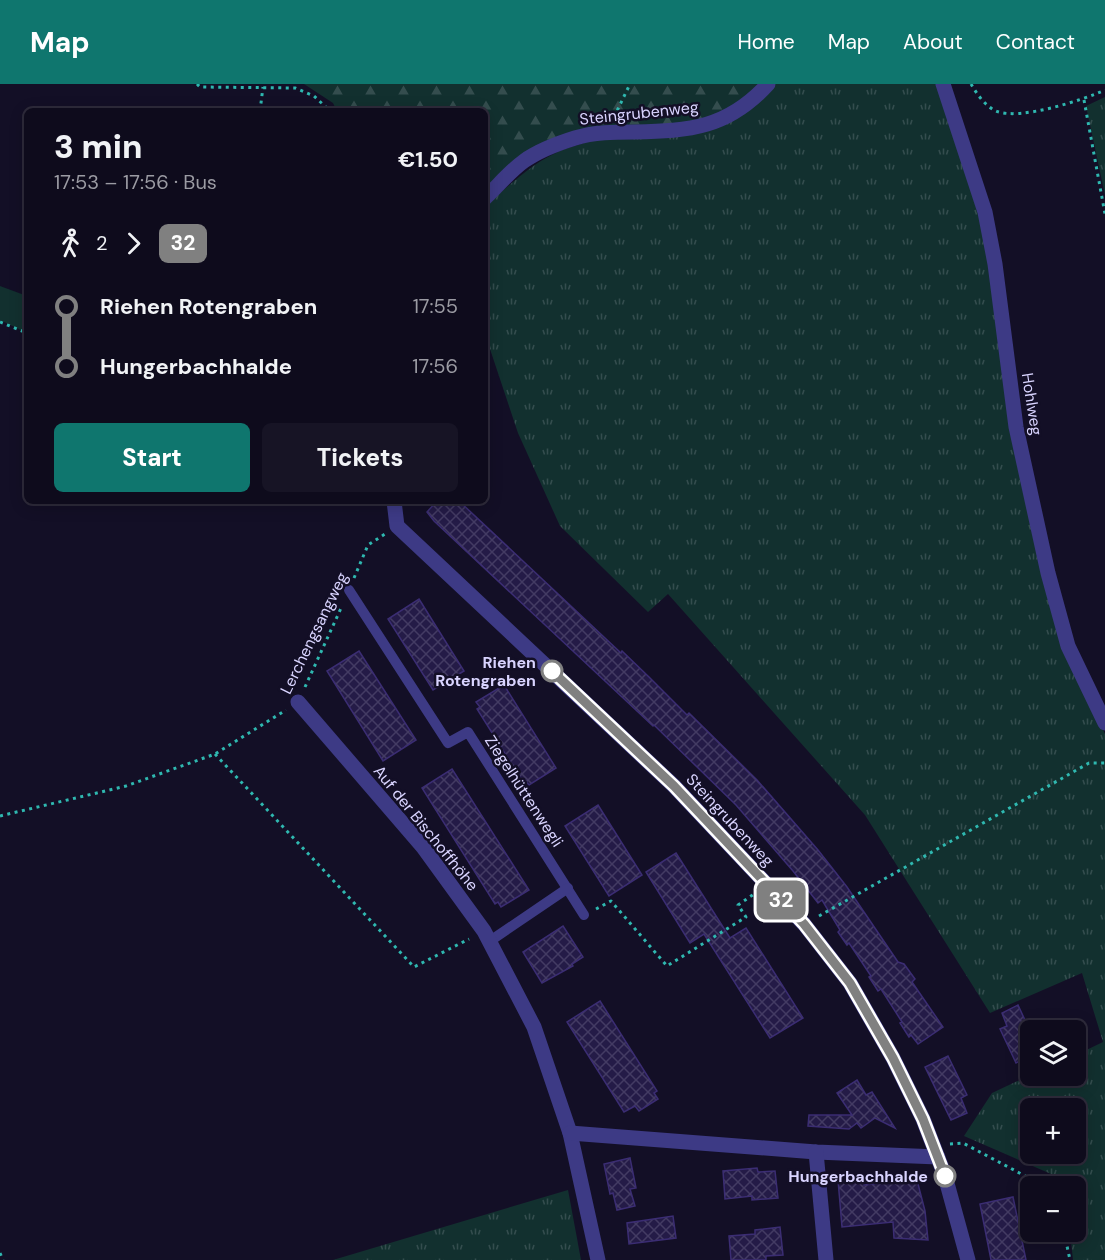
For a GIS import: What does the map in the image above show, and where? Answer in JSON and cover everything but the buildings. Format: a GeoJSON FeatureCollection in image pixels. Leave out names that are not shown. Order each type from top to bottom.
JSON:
{"type":"FeatureCollection","features":[{"type":"Feature","properties":{"kind":"street","name":"Steingrubenweg"},"geometry":{"type":"LineString","coordinates":[[488,195],[525,160],[575,138],[607,132],[660,131],[704,126],[723,120],[739,110],[768,84]]}},
{"type":"Feature","properties":{"kind":"street","name":"Hohlweg"},"geometry":{"type":"LineString","coordinates":[[943,84],[985,212],[995,264],[1016,427],[1048,573],[1068,646],[1105,723]]}},
{"type":"Feature","properties":{"kind":"street"},"geometry":{"type":"LineString","coordinates":[[394,504],[397,526]]}},
{"type":"Feature","properties":{"kind":"street","name":"Steingrubenweg"},"geometry":{"type":"LineString","coordinates":[[397,526],[674,786],[804,924],[850,983],[893,1058],[923,1119],[936,1151],[968,1260]]}},
{"type":"Feature","properties":{"kind":"street","name":"Auf der Bischoffhöhe"},"geometry":{"type":"LineString","coordinates":[[298,702],[423,847],[487,936],[534,1027],[570,1133],[598,1260]]}},
{"type":"Feature","properties":{"kind":"street"},"geometry":{"type":"LineString","coordinates":[[570,1133],[816,1152],[936,1151]]}},
{"type":"Feature","properties":{"kind":"street"},"geometry":{"type":"LineString","coordinates":[[816,1152],[826,1260]]}},
{"type":"Feature","properties":{"kind":"lane","name":"Ziegelhüttenwegli"},"geometry":{"type":"LineString","coordinates":[[349,590],[448,743],[468,732],[584,915]]}},
{"type":"Feature","properties":{"kind":"lane"},"geometry":{"type":"LineString","coordinates":[[487,936],[568,888]]}},
{"type":"Feature","properties":{"kind":"path"},"geometry":{"type":"LineString","coordinates":[[196,84],[200,87],[295,88],[314,96],[327,108]]}},
{"type":"Feature","properties":{"kind":"path"},"geometry":{"type":"LineString","coordinates":[[607,132],[630,84]]}},
{"type":"Feature","properties":{"kind":"path"},"geometry":{"type":"LineString","coordinates":[[971,84],[984,101],[996,111],[1011,114],[1084,100],[1105,90]]}},
{"type":"Feature","properties":{"kind":"path"},"geometry":{"type":"LineString","coordinates":[[260,108],[263,87]]}},
{"type":"Feature","properties":{"kind":"path"},"geometry":{"type":"LineString","coordinates":[[1084,100],[1105,214]]}},
{"type":"Feature","properties":{"kind":"path"},"geometry":{"type":"LineString","coordinates":[[0,322],[24,332]]}},
{"type":"Feature","properties":{"kind":"path","name":"Lerchengsangweg"},"geometry":{"type":"LineString","coordinates":[[0,816],[126,786],[215,754],[298,702],[368,545],[397,526]]}},
{"type":"Feature","properties":{"kind":"path"},"geometry":{"type":"LineString","coordinates":[[215,754],[414,967],[487,936]]}},
{"type":"Feature","properties":{"kind":"path"},"geometry":{"type":"LineString","coordinates":[[804,924],[1089,763],[1105,763]]}},
{"type":"Feature","properties":{"kind":"path"},"geometry":{"type":"LineString","coordinates":[[584,915],[611,900],[668,966],[746,917],[738,905],[766,885]]}},
{"type":"Feature","properties":{"kind":"path"},"geometry":{"type":"LineString","coordinates":[[936,1151],[963,1143],[1025,1176]]}},
{"type":"Feature","properties":{"kind":"path"},"geometry":{"type":"LineString","coordinates":[[1066,1242],[1070,1260]]}},
{"type":"Feature","properties":{"kind":"path"},"geometry":{"type":"LineString","coordinates":[[0,1252],[3,1260]]}},
{"type":"Feature","properties":{"kind":"green space"},"geometry":{"type":"Polygon","coordinates":[[[304,84],[759,84],[739,105],[700,122],[584,132],[488,192],[488,108],[336,108],[333,103],[304,84]]]}},
{"type":"Feature","properties":{"kind":"green space"},"geometry":{"type":"Polygon","coordinates":[[[771,84],[939,84],[979,213],[1071,662],[1105,734],[1105,1260],[1073,1260],[1071,1242],[1086,1242],[1086,1176],[1052,1176],[1028,1164],[1086,1164],[1086,1098],[1020,1098],[1020,1160],[964,1136],[992,1093],[1020,1080],[1020,1086],[1086,1086],[1086,1050],[1103,1042],[1082,973],[990,1013],[865,815],[668,594],[648,612],[560,526],[518,433],[488,343],[488,204],[530,169],[562,150],[771,84]]]}},
{"type":"Feature","properties":{"kind":"green space"},"geometry":{"type":"Polygon","coordinates":[[[1105,97],[1105,195],[1086,106],[1105,97]]]}},
{"type":"Feature","properties":{"kind":"green space"},"geometry":{"type":"Polygon","coordinates":[[[0,286],[24,295],[24,332],[0,320],[0,286]]]}},
{"type":"Feature","properties":{"kind":"green space"},"geometry":{"type":"Polygon","coordinates":[[[568,1190],[581,1260],[333,1260],[568,1190]]]}},
{"type":"Feature","properties":{"kind":"bus line","name":"32"},"geometry":{"type":"LineString","coordinates":[[552,671],[674,786],[804,924],[850,983],[893,1058],[923,1119],[945,1176]]}},
{"type":"Feature","properties":{"kind":"place","name":"Riehen Rotengraben"},"geometry":{"type":"Point","coordinates":[552,671]}},
{"type":"Feature","properties":{"kind":"place","name":"Hungerbachhalde"},"geometry":{"type":"Point","coordinates":[945,1176]}}]}
